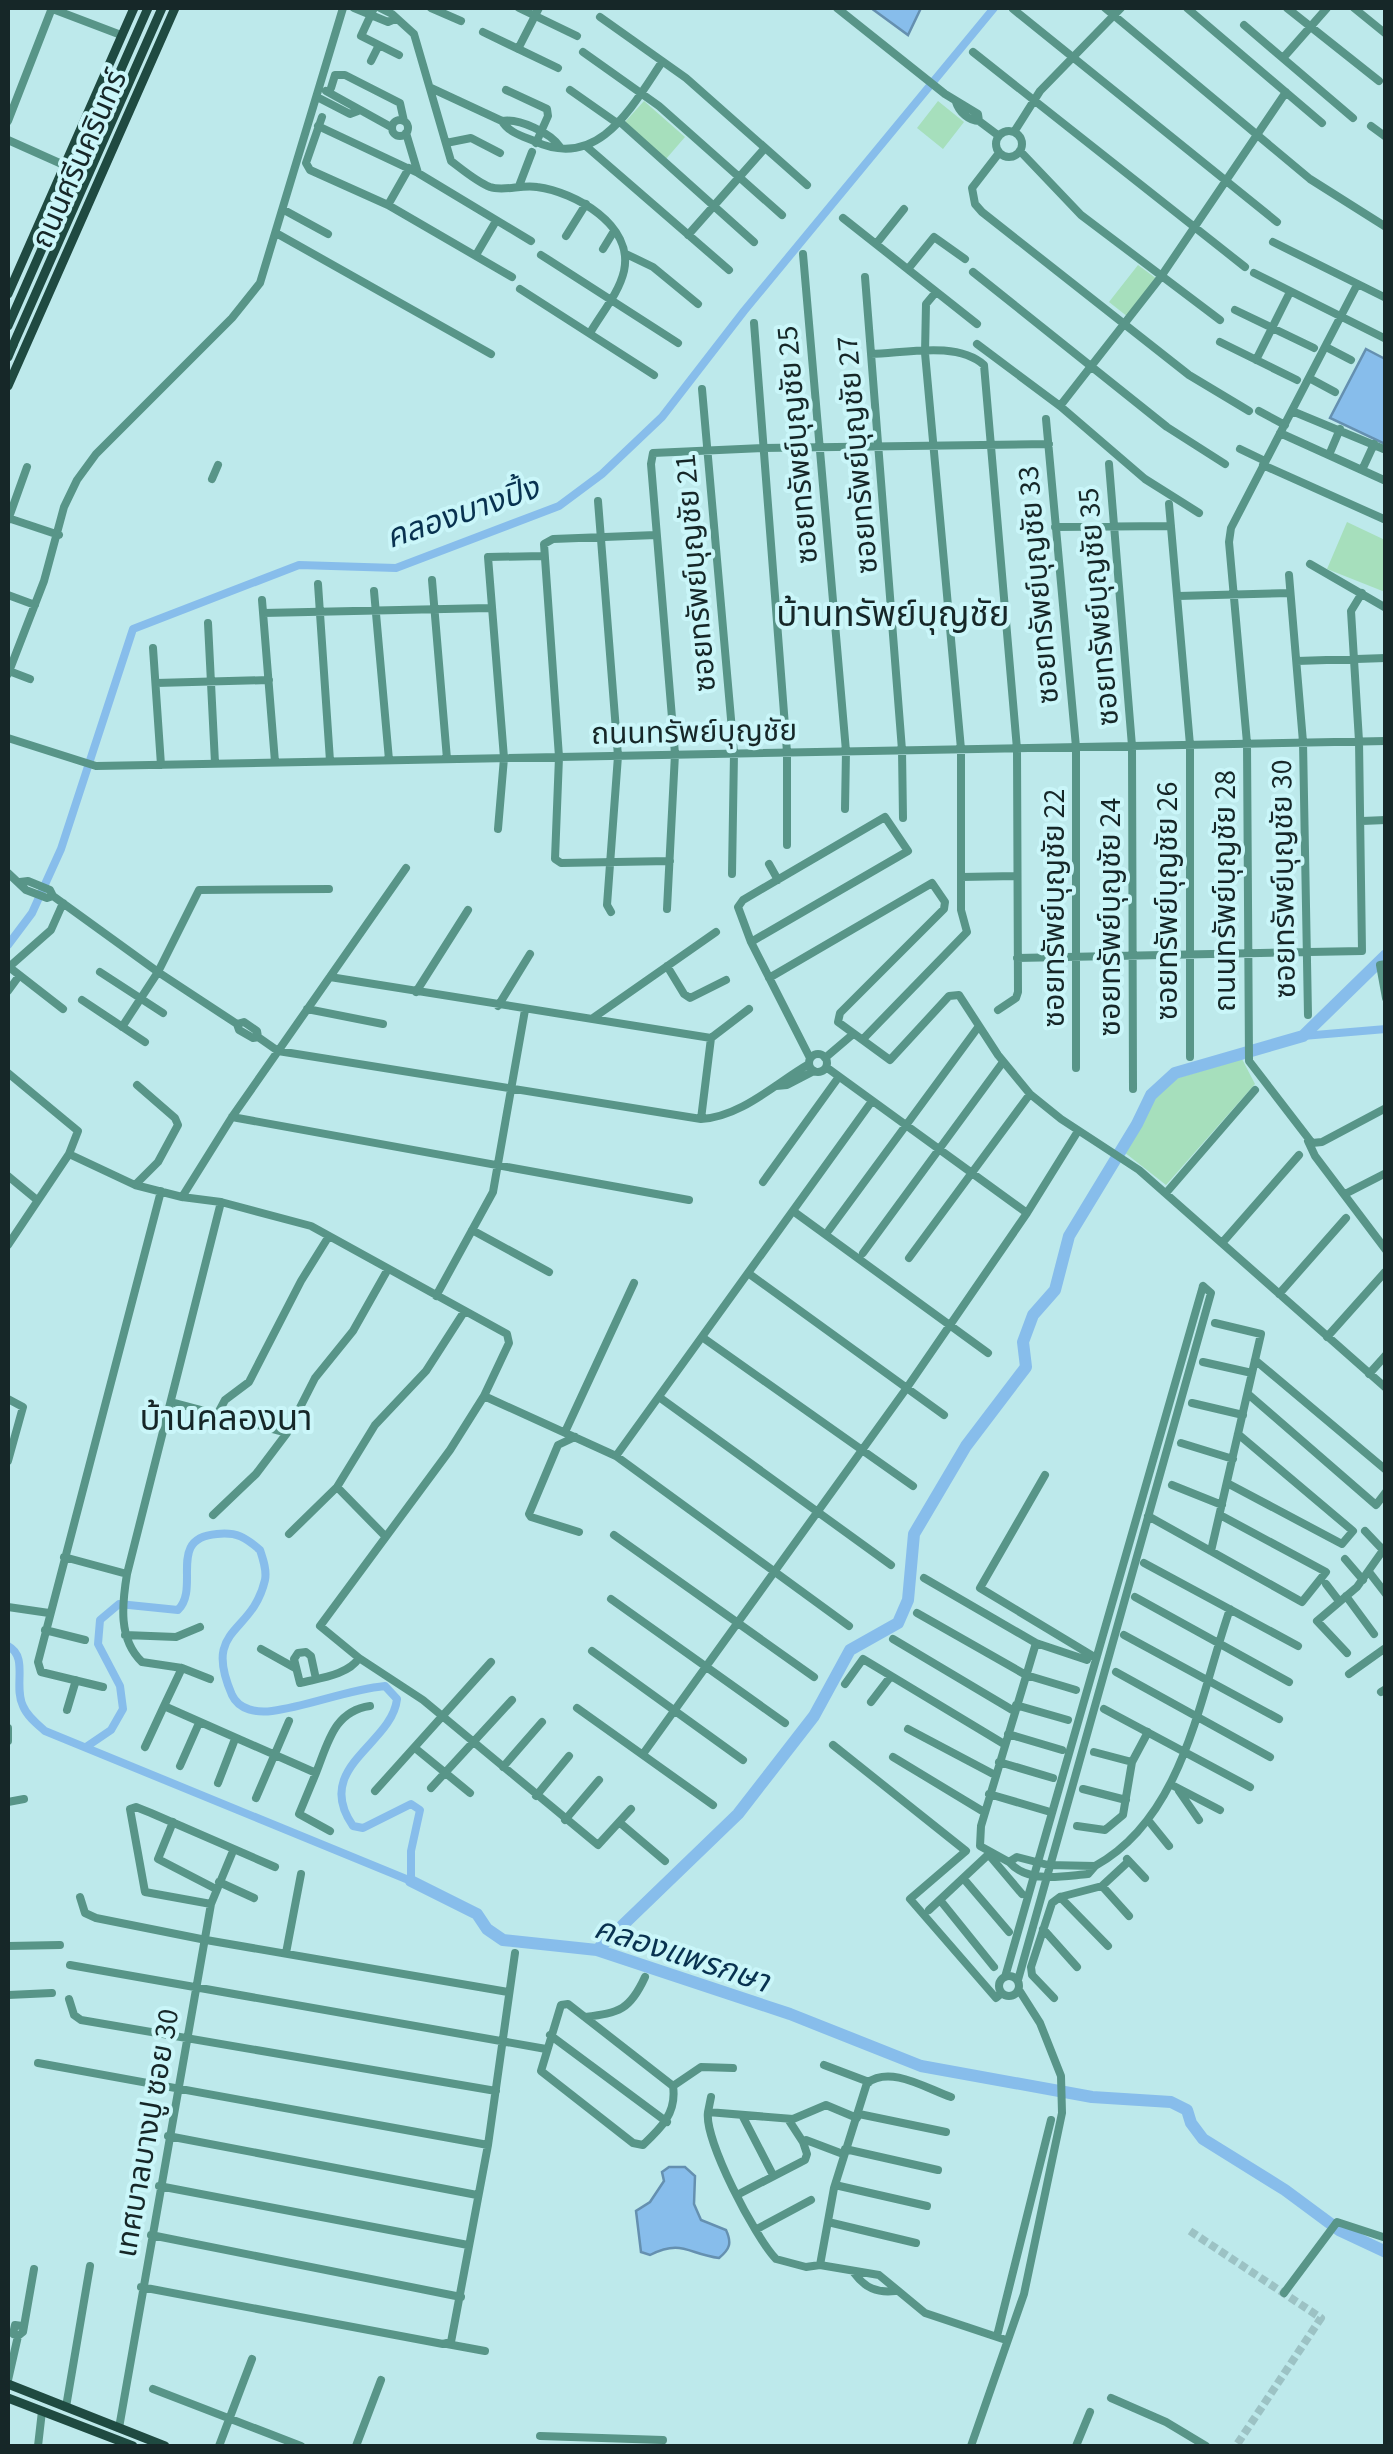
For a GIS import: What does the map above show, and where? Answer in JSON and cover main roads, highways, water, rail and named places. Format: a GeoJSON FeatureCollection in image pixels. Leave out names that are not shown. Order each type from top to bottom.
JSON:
{"type":"FeatureCollection","features":[{"type":"Feature","properties":{"kind":"main road","name":"ถนนศรีนครินทร์"},"geometry":{"type":"LineString","coordinates":[[8,294],[134,8]]}},
{"type":"Feature","properties":{"kind":"main road","name":"ถนนศรีนครินทร์"},"geometry":{"type":"LineString","coordinates":[[8,326],[148,8]]}},
{"type":"Feature","properties":{"kind":"main road","name":"ถนนศรีนครินทร์"},"geometry":{"type":"LineString","coordinates":[[8,358],[162,8]]}},
{"type":"Feature","properties":{"kind":"main road","name":"ถนนศรีนครินทร์"},"geometry":{"type":"LineString","coordinates":[[8,386],[175,8]]}},
{"type":"Feature","properties":{"kind":"main road"},"geometry":{"type":"LineString","coordinates":[[84,120],[86,134],[94,143],[105,142],[117,134]]}},
{"type":"Feature","properties":{"kind":"main road"},"geometry":{"type":"LineString","coordinates":[[46,206],[58,199],[72,200],[80,220]]}},
{"type":"Feature","properties":{"kind":"main road"},"geometry":{"type":"LineString","coordinates":[[8,2382],[165,2446]]}},
{"type":"Feature","properties":{"kind":"main road"},"geometry":{"type":"LineString","coordinates":[[8,2398],[133,2446]]}},
{"type":"Feature","properties":{"kind":"water"},"geometry":{"type":"Polygon","coordinates":[[[871,8],[921,8],[908,35],[871,8]]]}},
{"type":"Feature","properties":{"kind":"water"},"geometry":{"type":"Polygon","coordinates":[[[1366,349],[1385,359],[1385,444],[1330,418],[1366,349]]]}},
{"type":"Feature","properties":{"kind":"water"},"geometry":{"type":"Polygon","coordinates":[[[669,2167],[685,2167],[695,2176],[694,2204],[701,2220],[726,2230],[729,2246],[719,2258],[678,2248],[650,2255],[641,2252],[636,2211],[650,2202],[664,2181],[662,2172],[669,2167]]]}},
{"type":"Feature","properties":{"kind":"waterway","name":"คลองบางปิ้ง"},"geometry":{"type":"LineString","coordinates":[[8,945],[32,913],[61,849],[133,629],[299,565],[396,568],[559,506],[602,474],[662,417],[744,311],[994,8]]}},
{"type":"Feature","properties":{"kind":"waterway"},"geometry":{"type":"LineString","coordinates":[[597,1950],[738,1814],[814,1716],[850,1650],[898,1623],[908,1600],[914,1534],[966,1446],[1026,1367],[1023,1342],[1033,1315],[1055,1290],[1069,1236],[1151,1095],[1175,1073],[1303,1036],[1386,955]]}},
{"type":"Feature","properties":{"kind":"waterway"},"geometry":{"type":"LineString","coordinates":[[1303,1036],[1386,1029]]}},
{"type":"Feature","properties":{"kind":"waterway"},"geometry":{"type":"LineString","coordinates":[[8,1646],[18,1657],[23,1706],[45,1731],[411,1881],[411,1851],[420,1810],[411,1804],[363,1828],[353,1826],[343,1805],[342,1788],[348,1772],[392,1715],[397,1699],[385,1686],[266,1712],[244,1707],[232,1695],[224,1673],[226,1643],[259,1598],[265,1576],[260,1550],[240,1536],[217,1534],[193,1544],[188,1554],[187,1589],[178,1610],[119,1604],[100,1620],[98,1644],[120,1686],[123,1709],[111,1730],[86,1747]]}},
{"type":"Feature","properties":{"kind":"waterway","name":"คลองแพรกษา"},"geometry":{"type":"LineString","coordinates":[[411,1881],[477,1914],[487,1929],[503,1940],[597,1950],[790,2014],[921,2066],[1092,2097],[1171,2102],[1187,2110],[1203,2139],[1285,2190],[1339,2230],[1386,2252]]}},
{"type":"Feature","properties":{"kind":"tunnel"},"geometry":{"type":"LineString","coordinates":[[1190,2231],[1321,2318],[1236,2446]]}},
{"type":"Feature","properties":{"kind":"district","name":"บ้านทรัพย์บุญชัย"},"geometry":{"type":"Point","coordinates":[893,614]}},
{"type":"Feature","properties":{"kind":"district","name":"บ้านคลองนา"},"geometry":{"type":"Point","coordinates":[226,1418]}}]}
